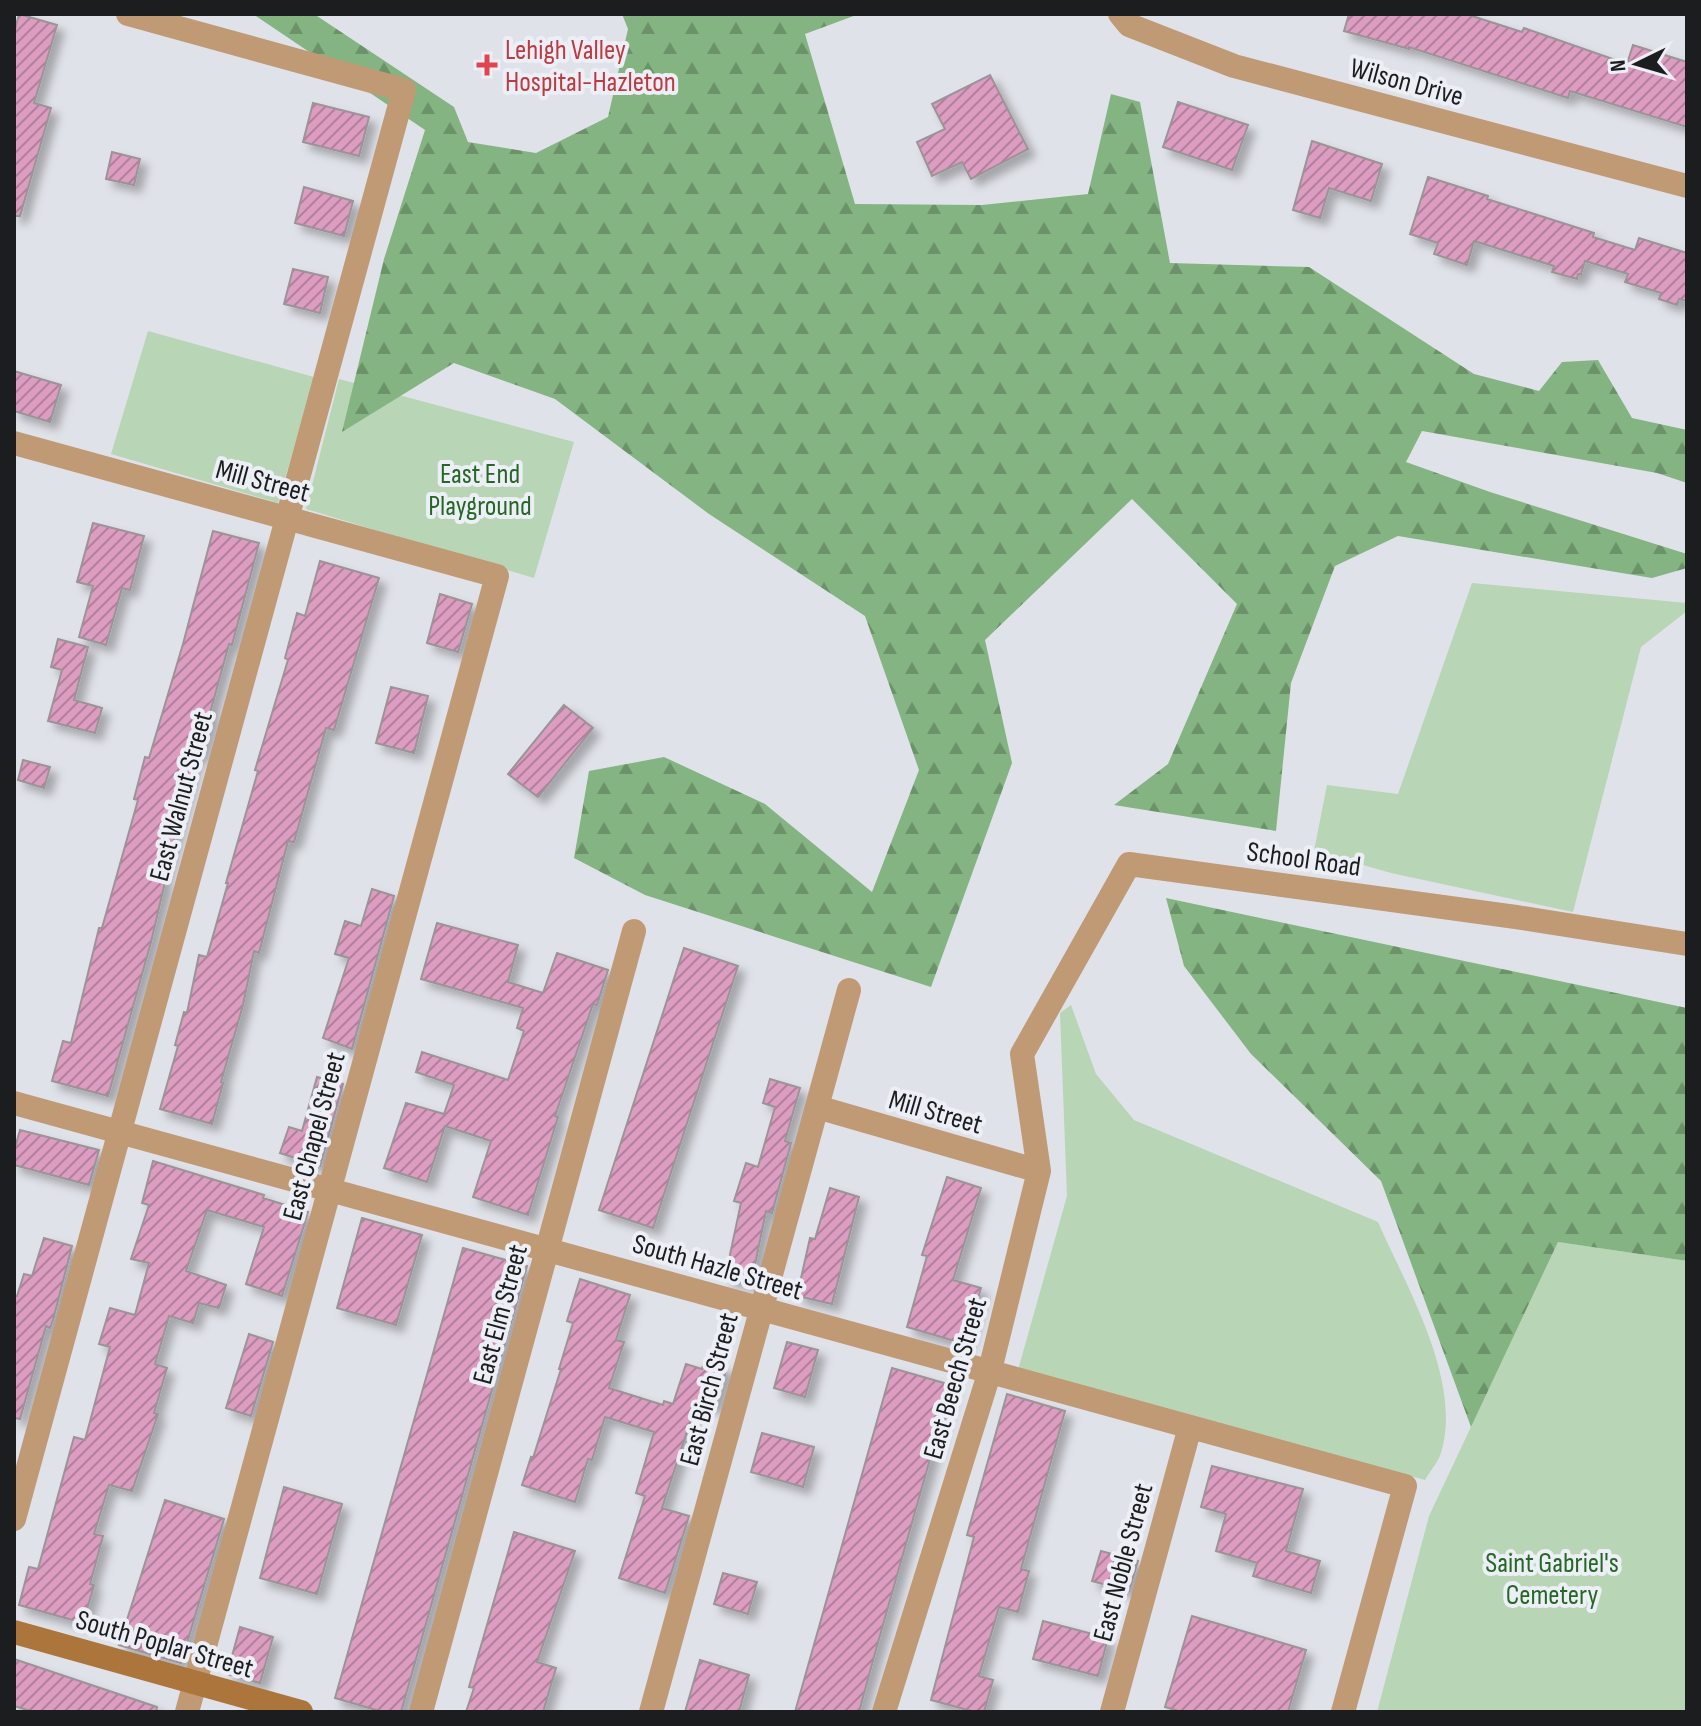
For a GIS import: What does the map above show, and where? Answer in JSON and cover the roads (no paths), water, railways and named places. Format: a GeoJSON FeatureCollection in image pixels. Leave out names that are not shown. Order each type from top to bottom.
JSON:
{"type":"FeatureCollection","features":[{"type":"Feature","properties":{"kind":"main road","name":"South Poplar Street"},"geometry":{"type":"LineString","coordinates":[[14,1632],[301,1712]]}},
{"type":"Feature","properties":{"kind":"street","name":"East Walnut Street"},"geometry":{"type":"LineString","coordinates":[[14,1519],[404,90],[128,14]]}},
{"type":"Feature","properties":{"kind":"street","name":"Wilson Drive"},"geometry":{"type":"LineString","coordinates":[[1120,14],[1129,25],[1234,66],[1687,186]]}},
{"type":"Feature","properties":{"kind":"street","name":"Mill Street"},"geometry":{"type":"LineString","coordinates":[[14,443],[497,576]]}},
{"type":"Feature","properties":{"kind":"street","name":"East Chapel Street"},"geometry":{"type":"LineString","coordinates":[[187,1712],[497,576]]}},
{"type":"Feature","properties":{"kind":"street","name":"School Road"},"geometry":{"type":"LineString","coordinates":[[1022,1054],[1129,864],[1516,917],[1687,944]]}},
{"type":"Feature","properties":{"kind":"street","name":"East Elm Street"},"geometry":{"type":"LineString","coordinates":[[421,1712],[634,931]]}},
{"type":"Feature","properties":{"kind":"street","name":"East Birch Street"},"geometry":{"type":"LineString","coordinates":[[651,1712],[849,990]]}},
{"type":"Feature","properties":{"kind":"street","name":"East Beech Street"},"geometry":{"type":"LineString","coordinates":[[884,1712],[989,1374],[1039,1171],[1022,1054]]}},
{"type":"Feature","properties":{"kind":"street","name":"South Hazle Street"},"geometry":{"type":"LineString","coordinates":[[14,1103],[989,1374],[1405,1486],[1343,1712]]}},
{"type":"Feature","properties":{"kind":"street","name":"Mill Street"},"geometry":{"type":"LineString","coordinates":[[817,1107],[1039,1171]]}},
{"type":"Feature","properties":{"kind":"street","name":"East Noble Street"},"geometry":{"type":"LineString","coordinates":[[1112,1712],[1190,1427]]}},
{"type":"Feature","properties":{"kind":"place","name":"Lehigh Valley Hospital-Hazleton"},"geometry":{"type":"Point","coordinates":[487,65]}},
{"type":"Feature","properties":{"kind":"park label","name":"East End Playground"},"geometry":{"type":"Point","coordinates":[480,489]}},
{"type":"Feature","properties":{"kind":"park label","name":"Saint Gabriel's Cemetery"},"geometry":{"type":"Point","coordinates":[1552,1578]}}]}
